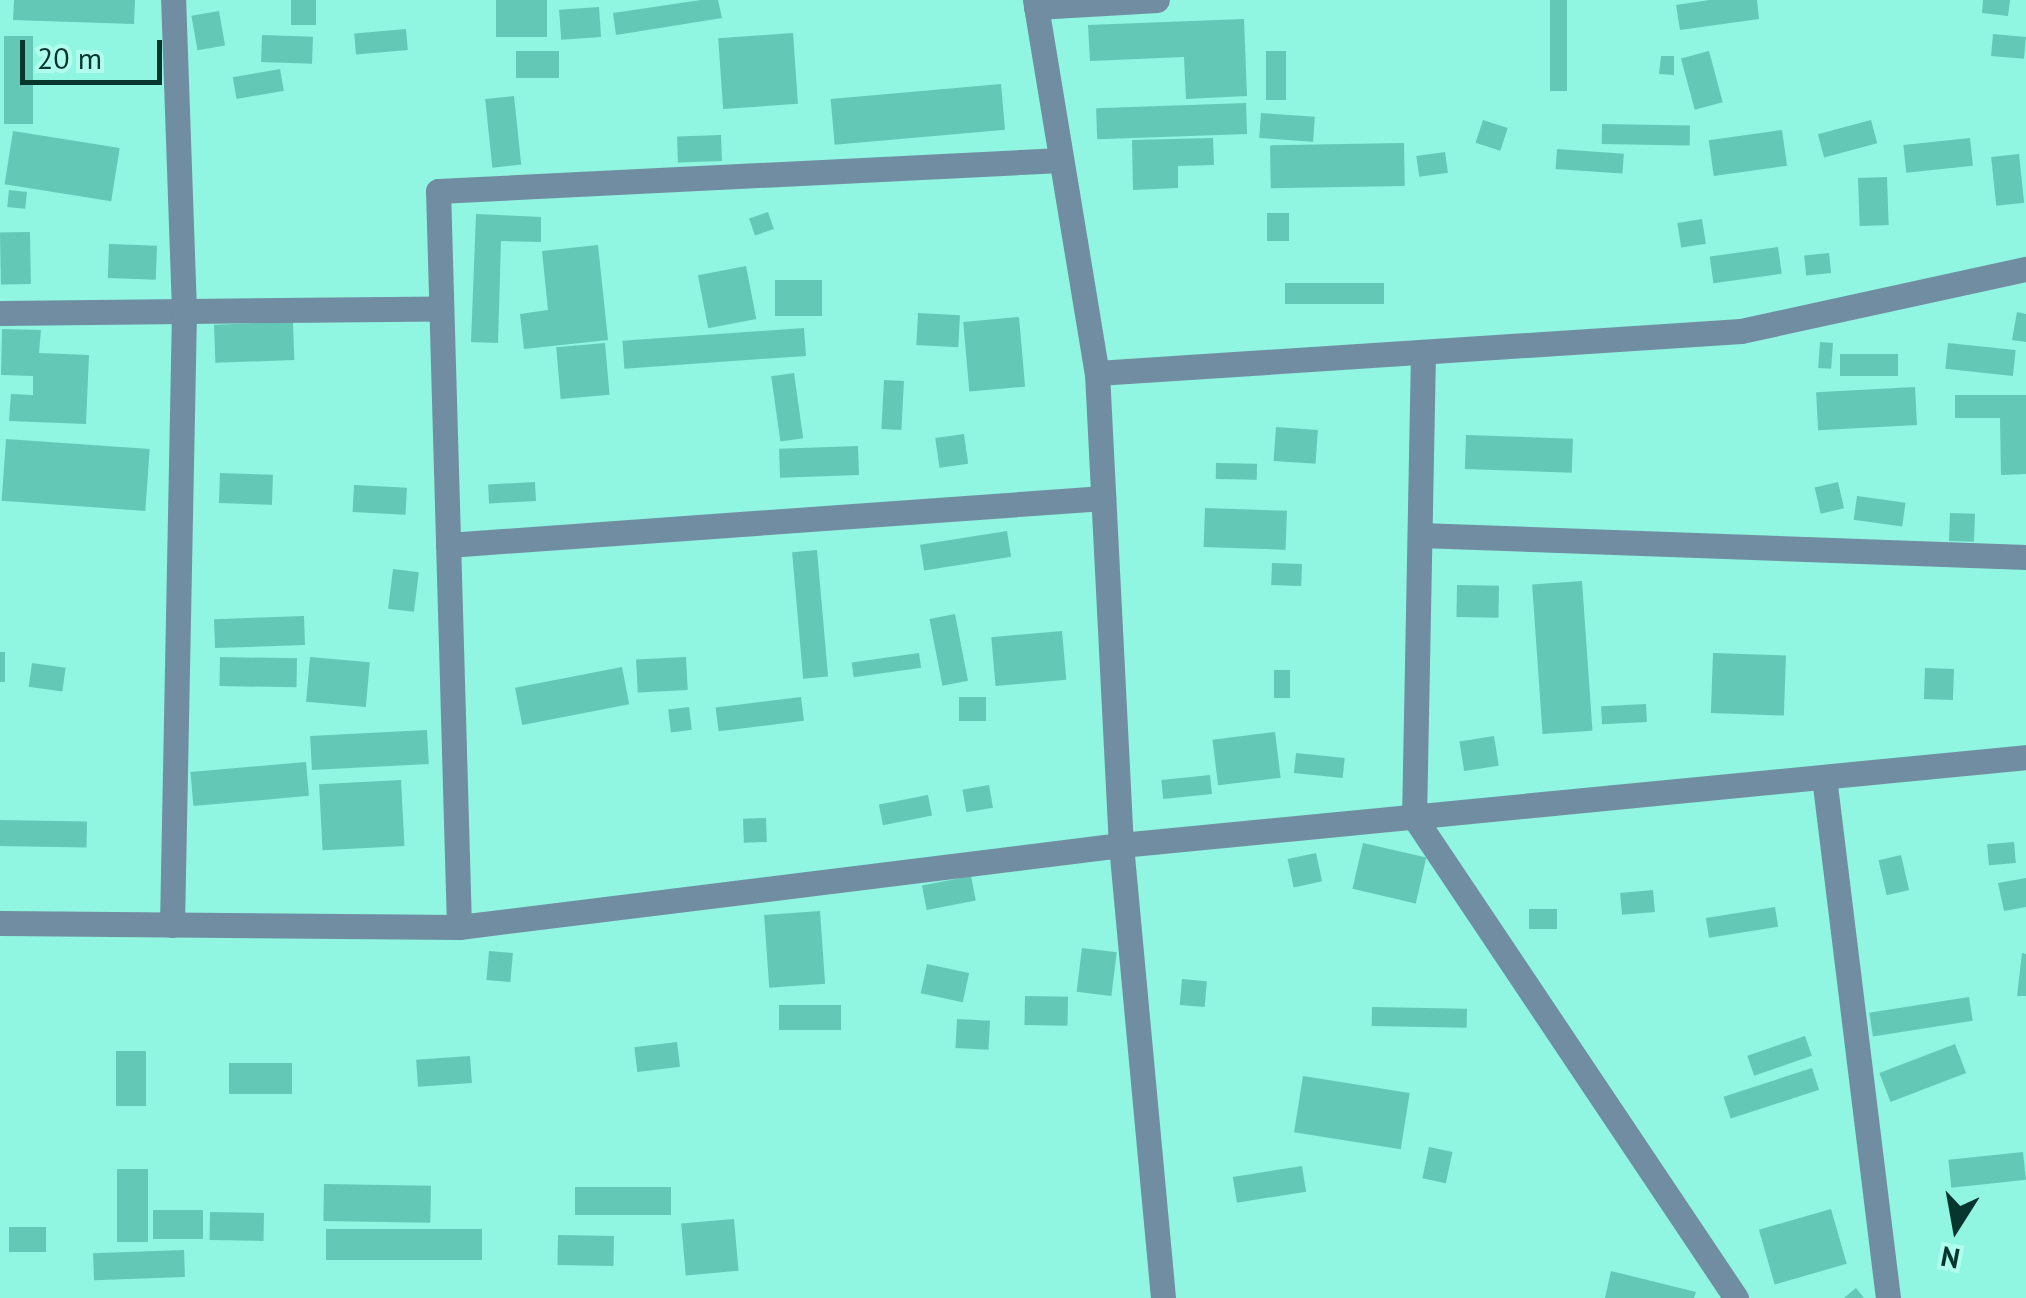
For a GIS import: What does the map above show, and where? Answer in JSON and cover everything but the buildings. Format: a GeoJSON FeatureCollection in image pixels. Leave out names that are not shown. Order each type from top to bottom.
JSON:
{"type":"FeatureCollection","features":[{"type":"Feature","properties":{"kind":"street"},"geometry":{"type":"LineString","coordinates":[[172,0],[184,311],[172,925]]}},
{"type":"Feature","properties":{"kind":"street"},"geometry":{"type":"LineString","coordinates":[[1157,0],[1036,4],[1097,373],[1121,845],[1162,1298]]}},
{"type":"Feature","properties":{"kind":"street"},"geometry":{"type":"LineString","coordinates":[[459,927],[438,191],[1060,160]]}},
{"type":"Feature","properties":{"kind":"street"},"geometry":{"type":"LineString","coordinates":[[1097,373],[1741,331],[2026,269]]}},
{"type":"Feature","properties":{"kind":"street"},"geometry":{"type":"LineString","coordinates":[[0,313],[441,308]]}},
{"type":"Feature","properties":{"kind":"street"},"geometry":{"type":"LineString","coordinates":[[1424,352],[1414,816],[1736,1298]]}},
{"type":"Feature","properties":{"kind":"street"},"geometry":{"type":"LineString","coordinates":[[448,545],[1103,498]]}},
{"type":"Feature","properties":{"kind":"street"},"geometry":{"type":"LineString","coordinates":[[1420,535],[2026,557]]}},
{"type":"Feature","properties":{"kind":"street"},"geometry":{"type":"LineString","coordinates":[[0,924],[459,927],[1121,845],[2026,757]]}},
{"type":"Feature","properties":{"kind":"street"},"geometry":{"type":"LineString","coordinates":[[1824,776],[1888,1298]]}}]}
